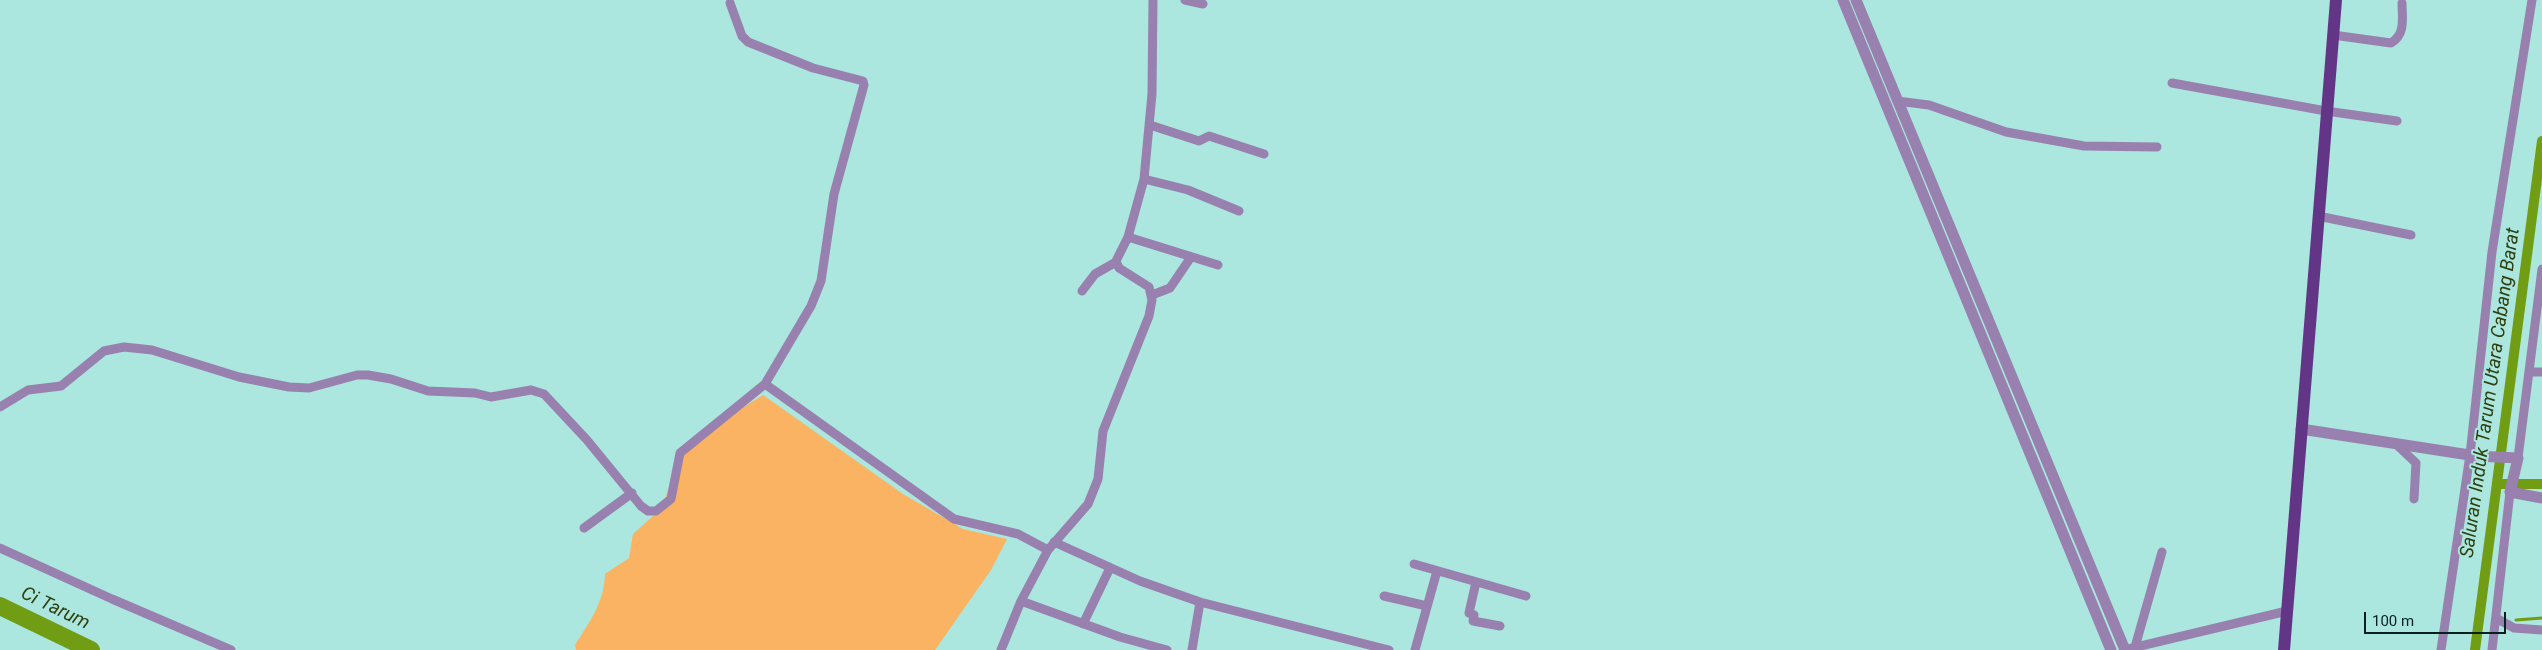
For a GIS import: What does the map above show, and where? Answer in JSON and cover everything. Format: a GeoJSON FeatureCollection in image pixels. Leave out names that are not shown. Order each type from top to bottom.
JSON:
{"type":"FeatureCollection","features":[{"type":"Feature","properties":{"kind":"main road"},"geometry":{"type":"LineString","coordinates":[[2284,650],[2336,0]]}},
{"type":"Feature","properties":{"kind":"street"},"geometry":{"type":"LineString","coordinates":[[1082,290],[1094,274],[1116,262],[1128,237],[1144,179],[1153,72],[1153,0]]}},
{"type":"Feature","properties":{"kind":"street"},"geometry":{"type":"LineString","coordinates":[[1185,0],[1203,4]]}},
{"type":"Feature","properties":{"kind":"street"},"geometry":{"type":"LineString","coordinates":[[1843,0],[2110,650]]}},
{"type":"Feature","properties":{"kind":"street"},"geometry":{"type":"LineString","coordinates":[[1856,0],[2127,649]]}},
{"type":"Feature","properties":{"kind":"street"},"geometry":{"type":"LineString","coordinates":[[2441,650],[2473,456],[2492,252],[2532,0]]}},
{"type":"Feature","properties":{"kind":"street"},"geometry":{"type":"LineString","coordinates":[[0,407],[28,390],[61,386],[104,352],[124,347],[163,352],[239,377],[289,387],[309,388],[362,375],[391,379],[422,391],[476,393],[491,397],[536,390],[544,394],[587,440],[648,511],[656,512],[668,504],[674,488],[680,453],[765,384],[816,294],[824,264],[834,194],[865,83],[813,68],[748,42],[742,36],[730,3]]}},
{"type":"Feature","properties":{"kind":"street"},"geometry":{"type":"LineString","coordinates":[[2333,35],[2391,43],[2399,39],[2402,30],[2402,3]]}},
{"type":"Feature","properties":{"kind":"street"},"geometry":{"type":"LineString","coordinates":[[2172,83],[2326,111],[2397,121]]}},
{"type":"Feature","properties":{"kind":"street"},"geometry":{"type":"LineString","coordinates":[[1897,101],[1929,105],[2006,132],[2084,146],[2157,146]]}},
{"type":"Feature","properties":{"kind":"street"},"geometry":{"type":"LineString","coordinates":[[1150,125],[1199,141],[1209,136],[1264,154]]}},
{"type":"Feature","properties":{"kind":"street"},"geometry":{"type":"LineString","coordinates":[[1144,179],[1188,190],[1239,211]]}},
{"type":"Feature","properties":{"kind":"street"},"geometry":{"type":"LineString","coordinates":[[2318,216],[2411,235]]}},
{"type":"Feature","properties":{"kind":"street"},"geometry":{"type":"LineString","coordinates":[[1128,237],[1218,265]]}},
{"type":"Feature","properties":{"kind":"street"},"geometry":{"type":"LineString","coordinates":[[1152,295],[1170,288],[1191,257]]}},
{"type":"Feature","properties":{"kind":"street"},"geometry":{"type":"LineString","coordinates":[[1002,650],[1021,601],[1051,546],[1082,512],[1092,496],[1098,479],[1104,432],[1147,324],[1152,295],[1146,284],[1119,268],[1116,262]]}},
{"type":"Feature","properties":{"kind":"street"},"geometry":{"type":"LineString","coordinates":[[2492,650],[2510,492],[2539,325],[2542,269]]}},
{"type":"Feature","properties":{"kind":"street"},"geometry":{"type":"LineString","coordinates":[[2530,372],[2542,372]]}},
{"type":"Feature","properties":{"kind":"street"},"geometry":{"type":"LineString","coordinates":[[765,384],[954,518],[1018,534],[1200,602],[1389,650]]}},
{"type":"Feature","properties":{"kind":"street"},"geometry":{"type":"LineString","coordinates":[[2301,429],[2398,446],[2473,456],[2516,458]]}},
{"type":"Feature","properties":{"kind":"street"},"geometry":{"type":"LineString","coordinates":[[2398,446],[2416,463],[2414,499]]}},
{"type":"Feature","properties":{"kind":"street"},"geometry":{"type":"LineString","coordinates":[[2510,492],[2542,498]]}},
{"type":"Feature","properties":{"kind":"street"},"geometry":{"type":"LineString","coordinates":[[584,528],[632,493]]}},
{"type":"Feature","properties":{"kind":"street"},"geometry":{"type":"LineString","coordinates":[[0,548],[231,650]]}},
{"type":"Feature","properties":{"kind":"street"},"geometry":{"type":"LineString","coordinates":[[2127,649],[2162,552]]}},
{"type":"Feature","properties":{"kind":"street"},"geometry":{"type":"LineString","coordinates":[[1414,564],[1526,596]]}},
{"type":"Feature","properties":{"kind":"street"},"geometry":{"type":"LineString","coordinates":[[1083,624],[1110,568]]}},
{"type":"Feature","properties":{"kind":"street"},"geometry":{"type":"LineString","coordinates":[[1415,650],[1437,571]]}},
{"type":"Feature","properties":{"kind":"street"},"geometry":{"type":"LineString","coordinates":[[1476,582],[1468,613],[1474,615],[1473,621],[1500,626]]}},
{"type":"Feature","properties":{"kind":"street"},"geometry":{"type":"LineString","coordinates":[[1384,596],[1427,606]]}},
{"type":"Feature","properties":{"kind":"street"},"geometry":{"type":"LineString","coordinates":[[1021,601],[1083,624],[1167,650]]}},
{"type":"Feature","properties":{"kind":"street"},"geometry":{"type":"LineString","coordinates":[[1192,650],[1200,602]]}},
{"type":"Feature","properties":{"kind":"street"},"geometry":{"type":"LineString","coordinates":[[2127,649],[2287,611]]}},
{"type":"Feature","properties":{"kind":"street"},"geometry":{"type":"LineString","coordinates":[[2496,618],[2514,628],[2542,630]]}},
{"type":"Feature","properties":{"kind":"shaded area"},"geometry":{"type":"Polygon","coordinates":[[[763,395],[903,494],[963,529],[1007,539],[991,570],[935,650],[576,650],[575,645],[599,603],[605,574],[629,558],[633,534],[662,508],[680,453],[719,422],[763,395]]]}},
{"type":"Feature","properties":{"kind":"waterway","name":"Saluran Induk Tarum Utara Cabang Barat"},"geometry":{"type":"LineString","coordinates":[[2475,650],[2542,141]]}},
{"type":"Feature","properties":{"kind":"waterway"},"geometry":{"type":"LineString","coordinates":[[2497,484],[2542,484]]}},
{"type":"Feature","properties":{"kind":"waterway","name":"Ci Tarum"},"geometry":{"type":"LineString","coordinates":[[0,606],[91,650]]}},
{"type":"Feature","properties":{"kind":"waterway"},"geometry":{"type":"LineString","coordinates":[[2516,620],[2542,618]]}}]}
